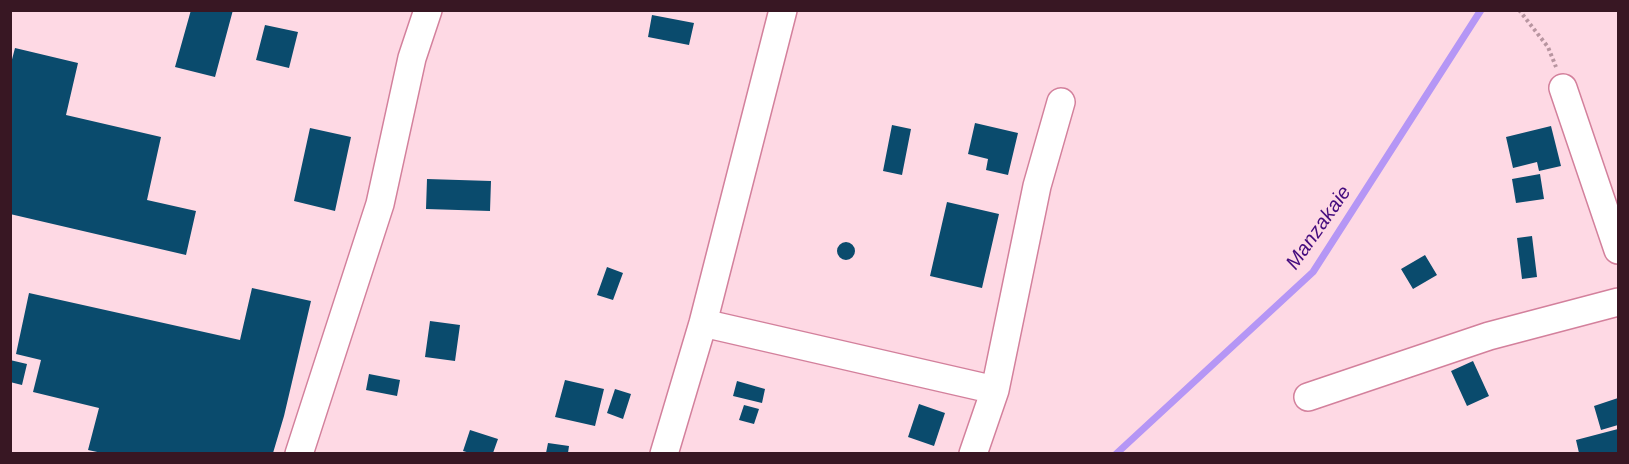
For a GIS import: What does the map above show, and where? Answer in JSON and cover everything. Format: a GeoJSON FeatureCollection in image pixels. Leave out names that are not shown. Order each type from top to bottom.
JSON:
{"type":"FeatureCollection","features":[{"type":"Feature","properties":{"kind":"street"},"geometry":{"type":"LineString","coordinates":[[299,453],[380,204],[412,58],[428,10]]}},
{"type":"Feature","properties":{"kind":"street"},"geometry":{"type":"LineString","coordinates":[[664,453],[703,323],[783,10]]}},
{"type":"Feature","properties":{"kind":"street"},"geometry":{"type":"LineString","coordinates":[[1563,88],[1618,250]]}},
{"type":"Feature","properties":{"kind":"street"},"geometry":{"type":"LineString","coordinates":[[973,453],[995,390],[1037,186],[1061,102]]}},
{"type":"Feature","properties":{"kind":"street"},"geometry":{"type":"LineString","coordinates":[[1308,397],[1489,336],[1618,302]]}},
{"type":"Feature","properties":{"kind":"street"},"geometry":{"type":"LineString","coordinates":[[703,323],[995,390]]}},
{"type":"Feature","properties":{"kind":"path"},"geometry":{"type":"LineString","coordinates":[[1520,10],[1548,46],[1563,88]]}},
{"type":"Feature","properties":{"kind":"building"},"geometry":{"type":"Polygon","coordinates":[[[191,10],[233,10],[215,77],[175,67],[191,10]]]}},
{"type":"Feature","properties":{"kind":"building"},"geometry":{"type":"Polygon","coordinates":[[[652,15],[694,23],[689,45],[648,37],[652,15]]]}},
{"type":"Feature","properties":{"kind":"building"},"geometry":{"type":"Polygon","coordinates":[[[265,25],[298,32],[289,68],[256,60],[265,25]]]}},
{"type":"Feature","properties":{"kind":"building"},"geometry":{"type":"Polygon","coordinates":[[[15,48],[78,63],[66,115],[161,137],[147,200],[196,211],[186,255],[10,214],[10,67],[15,48]]]}},
{"type":"Feature","properties":{"kind":"building"},"geometry":{"type":"Polygon","coordinates":[[[975,123],[1018,133],[1008,175],[986,170],[988,159],[968,154],[975,123]]]}},
{"type":"Feature","properties":{"kind":"building"},"geometry":{"type":"Polygon","coordinates":[[[892,125],[911,129],[902,175],[883,171],[892,125]]]}},
{"type":"Feature","properties":{"kind":"building"},"geometry":{"type":"Polygon","coordinates":[[[1551,126],[1561,166],[1539,171],[1537,162],[1513,168],[1506,137],[1551,126]]]}},
{"type":"Feature","properties":{"kind":"building"},"geometry":{"type":"Polygon","coordinates":[[[310,128],[351,137],[335,211],[294,201],[310,128]]]}},
{"type":"Feature","properties":{"kind":"building"},"geometry":{"type":"Polygon","coordinates":[[[1540,174],[1544,199],[1516,203],[1512,179],[1540,174]]]}},
{"type":"Feature","properties":{"kind":"building"},"geometry":{"type":"Polygon","coordinates":[[[427,179],[491,181],[490,211],[426,209],[427,179]]]}},
{"type":"Feature","properties":{"kind":"building"},"geometry":{"type":"Polygon","coordinates":[[[947,202],[999,214],[982,288],[930,276],[947,202]]]}},
{"type":"Feature","properties":{"kind":"building"},"geometry":{"type":"Polygon","coordinates":[[[1532,236],[1537,277],[1522,279],[1517,238],[1532,236]]]}},
{"type":"Feature","properties":{"kind":"building"},"geometry":{"type":"Polygon","coordinates":[[[842,242],[850,242],[855,247],[853,258],[842,260],[837,255],[837,247],[842,242]]]}},
{"type":"Feature","properties":{"kind":"building"},"geometry":{"type":"Polygon","coordinates":[[[1425,255],[1437,275],[1413,289],[1401,269],[1425,255]]]}},
{"type":"Feature","properties":{"kind":"building"},"geometry":{"type":"Polygon","coordinates":[[[607,267],[623,273],[613,300],[597,295],[607,267]]]}},
{"type":"Feature","properties":{"kind":"building"},"geometry":{"type":"Polygon","coordinates":[[[252,288],[311,301],[273,453],[102,453],[88,450],[99,408],[33,392],[41,360],[16,354],[29,293],[240,340],[252,288]]]}},
{"type":"Feature","properties":{"kind":"building"},"geometry":{"type":"Polygon","coordinates":[[[430,321],[460,325],[455,361],[425,357],[430,321]]]}},
{"type":"Feature","properties":{"kind":"building"},"geometry":{"type":"Polygon","coordinates":[[[10,360],[27,364],[22,385],[10,382],[10,360]]]}},
{"type":"Feature","properties":{"kind":"building"},"geometry":{"type":"Polygon","coordinates":[[[1473,361],[1489,396],[1467,406],[1451,371],[1473,361]]]}},
{"type":"Feature","properties":{"kind":"building"},"geometry":{"type":"Polygon","coordinates":[[[369,374],[400,380],[397,396],[366,390],[369,374]]]}},
{"type":"Feature","properties":{"kind":"building"},"geometry":{"type":"Polygon","coordinates":[[[565,380],[604,389],[595,426],[555,417],[565,380]]]}},
{"type":"Feature","properties":{"kind":"building"},"geometry":{"type":"Polygon","coordinates":[[[737,381],[765,389],[762,403],[733,396],[737,381]]]}},
{"type":"Feature","properties":{"kind":"building"},"geometry":{"type":"Polygon","coordinates":[[[615,389],[631,394],[623,419],[607,413],[615,389]]]}},
{"type":"Feature","properties":{"kind":"building"},"geometry":{"type":"Polygon","coordinates":[[[1618,398],[1618,425],[1601,430],[1594,406],[1618,398]]]}},
{"type":"Feature","properties":{"kind":"building"},"geometry":{"type":"Polygon","coordinates":[[[919,404],[945,413],[934,446],[908,437],[919,404]]]}},
{"type":"Feature","properties":{"kind":"building"},"geometry":{"type":"Polygon","coordinates":[[[744,405],[759,409],[754,424],[739,420],[744,405]]]}},
{"type":"Feature","properties":{"kind":"building"},"geometry":{"type":"Polygon","coordinates":[[[1618,429],[1618,453],[1579,453],[1576,440],[1618,429]]]}},
{"type":"Feature","properties":{"kind":"building"},"geometry":{"type":"Polygon","coordinates":[[[470,430],[498,439],[493,453],[463,451],[470,430]]]}},
{"type":"Feature","properties":{"kind":"building"},"geometry":{"type":"Polygon","coordinates":[[[548,443],[569,446],[568,453],[546,453],[548,443]]]}},
{"type":"Feature","properties":{"kind":"waterway","name":"Manzakaie"},"geometry":{"type":"LineString","coordinates":[[1116,454],[1313,272],[1481,10]]}}]}
